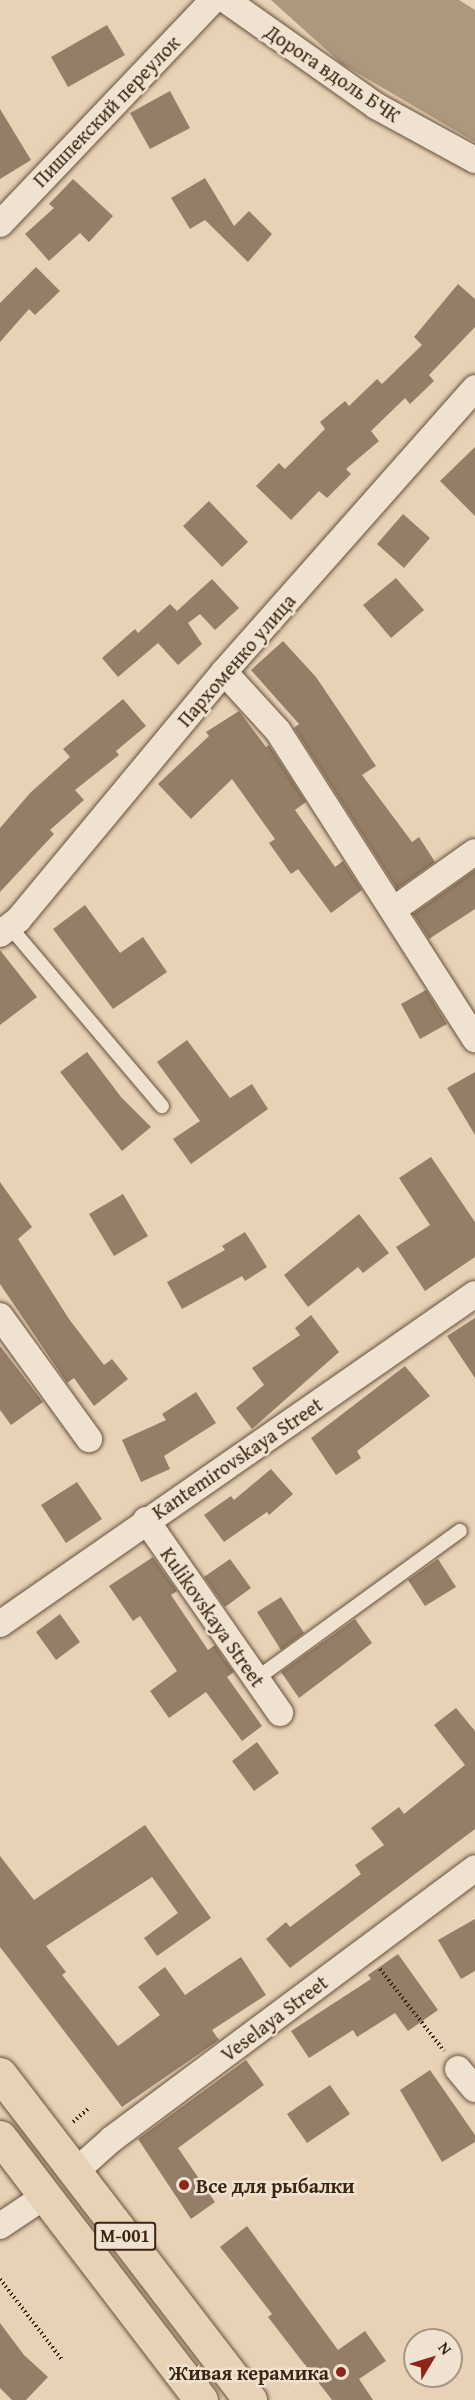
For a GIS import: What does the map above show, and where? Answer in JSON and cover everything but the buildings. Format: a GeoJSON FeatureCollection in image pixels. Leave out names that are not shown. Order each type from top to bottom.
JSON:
{"type":"FeatureCollection","features":[{"type":"Feature","properties":{"kind":"main road","name":"М-001"},"geometry":{"type":"LineString","coordinates":[[0,2074],[250,2400]]}},
{"type":"Feature","properties":{"kind":"main road","name":"М-001"},"geometry":{"type":"LineString","coordinates":[[0,2137],[201,2400]]}},
{"type":"Feature","properties":{"kind":"street","name":"Пишпекский переулок"},"geometry":{"type":"LineString","coordinates":[[0,224],[213,0]]}},
{"type":"Feature","properties":{"kind":"street","name":"Дорога вдоль БЧК"},"geometry":{"type":"LineString","coordinates":[[226,0],[376,106],[475,160]]}},
{"type":"Feature","properties":{"kind":"street","name":"Пархоменко улица"},"geometry":{"type":"LineString","coordinates":[[5,930],[224,672],[475,388]]}},
{"type":"Feature","properties":{"kind":"street"},"geometry":{"type":"LineString","coordinates":[[224,672],[278,731],[475,1040]]}},
{"type":"Feature","properties":{"kind":"street"},"geometry":{"type":"LineString","coordinates":[[393,910],[475,852]]}},
{"type":"Feature","properties":{"kind":"street","name":"Kantemirovskaya Street"},"geometry":{"type":"LineString","coordinates":[[0,1624],[146,1520],[475,1294]]}},
{"type":"Feature","properties":{"kind":"street"},"geometry":{"type":"LineString","coordinates":[[0,1316],[88,1439]]}},
{"type":"Feature","properties":{"kind":"street","name":"Kulikovskaya Street"},"geometry":{"type":"LineString","coordinates":[[146,1520],[280,1713]]}},
{"type":"Feature","properties":{"kind":"street","name":"Veselaya Street"},"geometry":{"type":"LineString","coordinates":[[76,2171],[112,2139],[475,1868]]}},
{"type":"Feature","properties":{"kind":"street"},"geometry":{"type":"LineString","coordinates":[[458,2069],[475,2089]]}},
{"type":"Feature","properties":{"kind":"street"},"geometry":{"type":"LineString","coordinates":[[0,2226],[45,2196]]}},
{"type":"Feature","properties":{"kind":"lane"},"geometry":{"type":"LineString","coordinates":[[5,930],[162,1106]]}},
{"type":"Feature","properties":{"kind":"lane"},"geometry":{"type":"LineString","coordinates":[[256,1679],[460,1531]]}},
{"type":"Feature","properties":{"kind":"path"},"geometry":{"type":"LineString","coordinates":[[365,1950],[458,2069]]}},
{"type":"Feature","properties":{"kind":"path"},"geometry":{"type":"LineString","coordinates":[[73,2122],[89,2108]]}},
{"type":"Feature","properties":{"kind":"path"},"geometry":{"type":"LineString","coordinates":[[0,2280],[63,2361]]}},
{"type":"Feature","properties":{"kind":"shaded area"},"geometry":{"type":"Polygon","coordinates":[[[271,0],[459,0],[475,10],[475,142],[342,64],[271,0]]]}},
{"type":"Feature","properties":{"kind":"place","name":"Все для рыбалки"},"geometry":{"type":"Point","coordinates":[184,2185]}},
{"type":"Feature","properties":{"kind":"place","name":"Живая керамика"},"geometry":{"type":"Point","coordinates":[341,2372]}}]}
